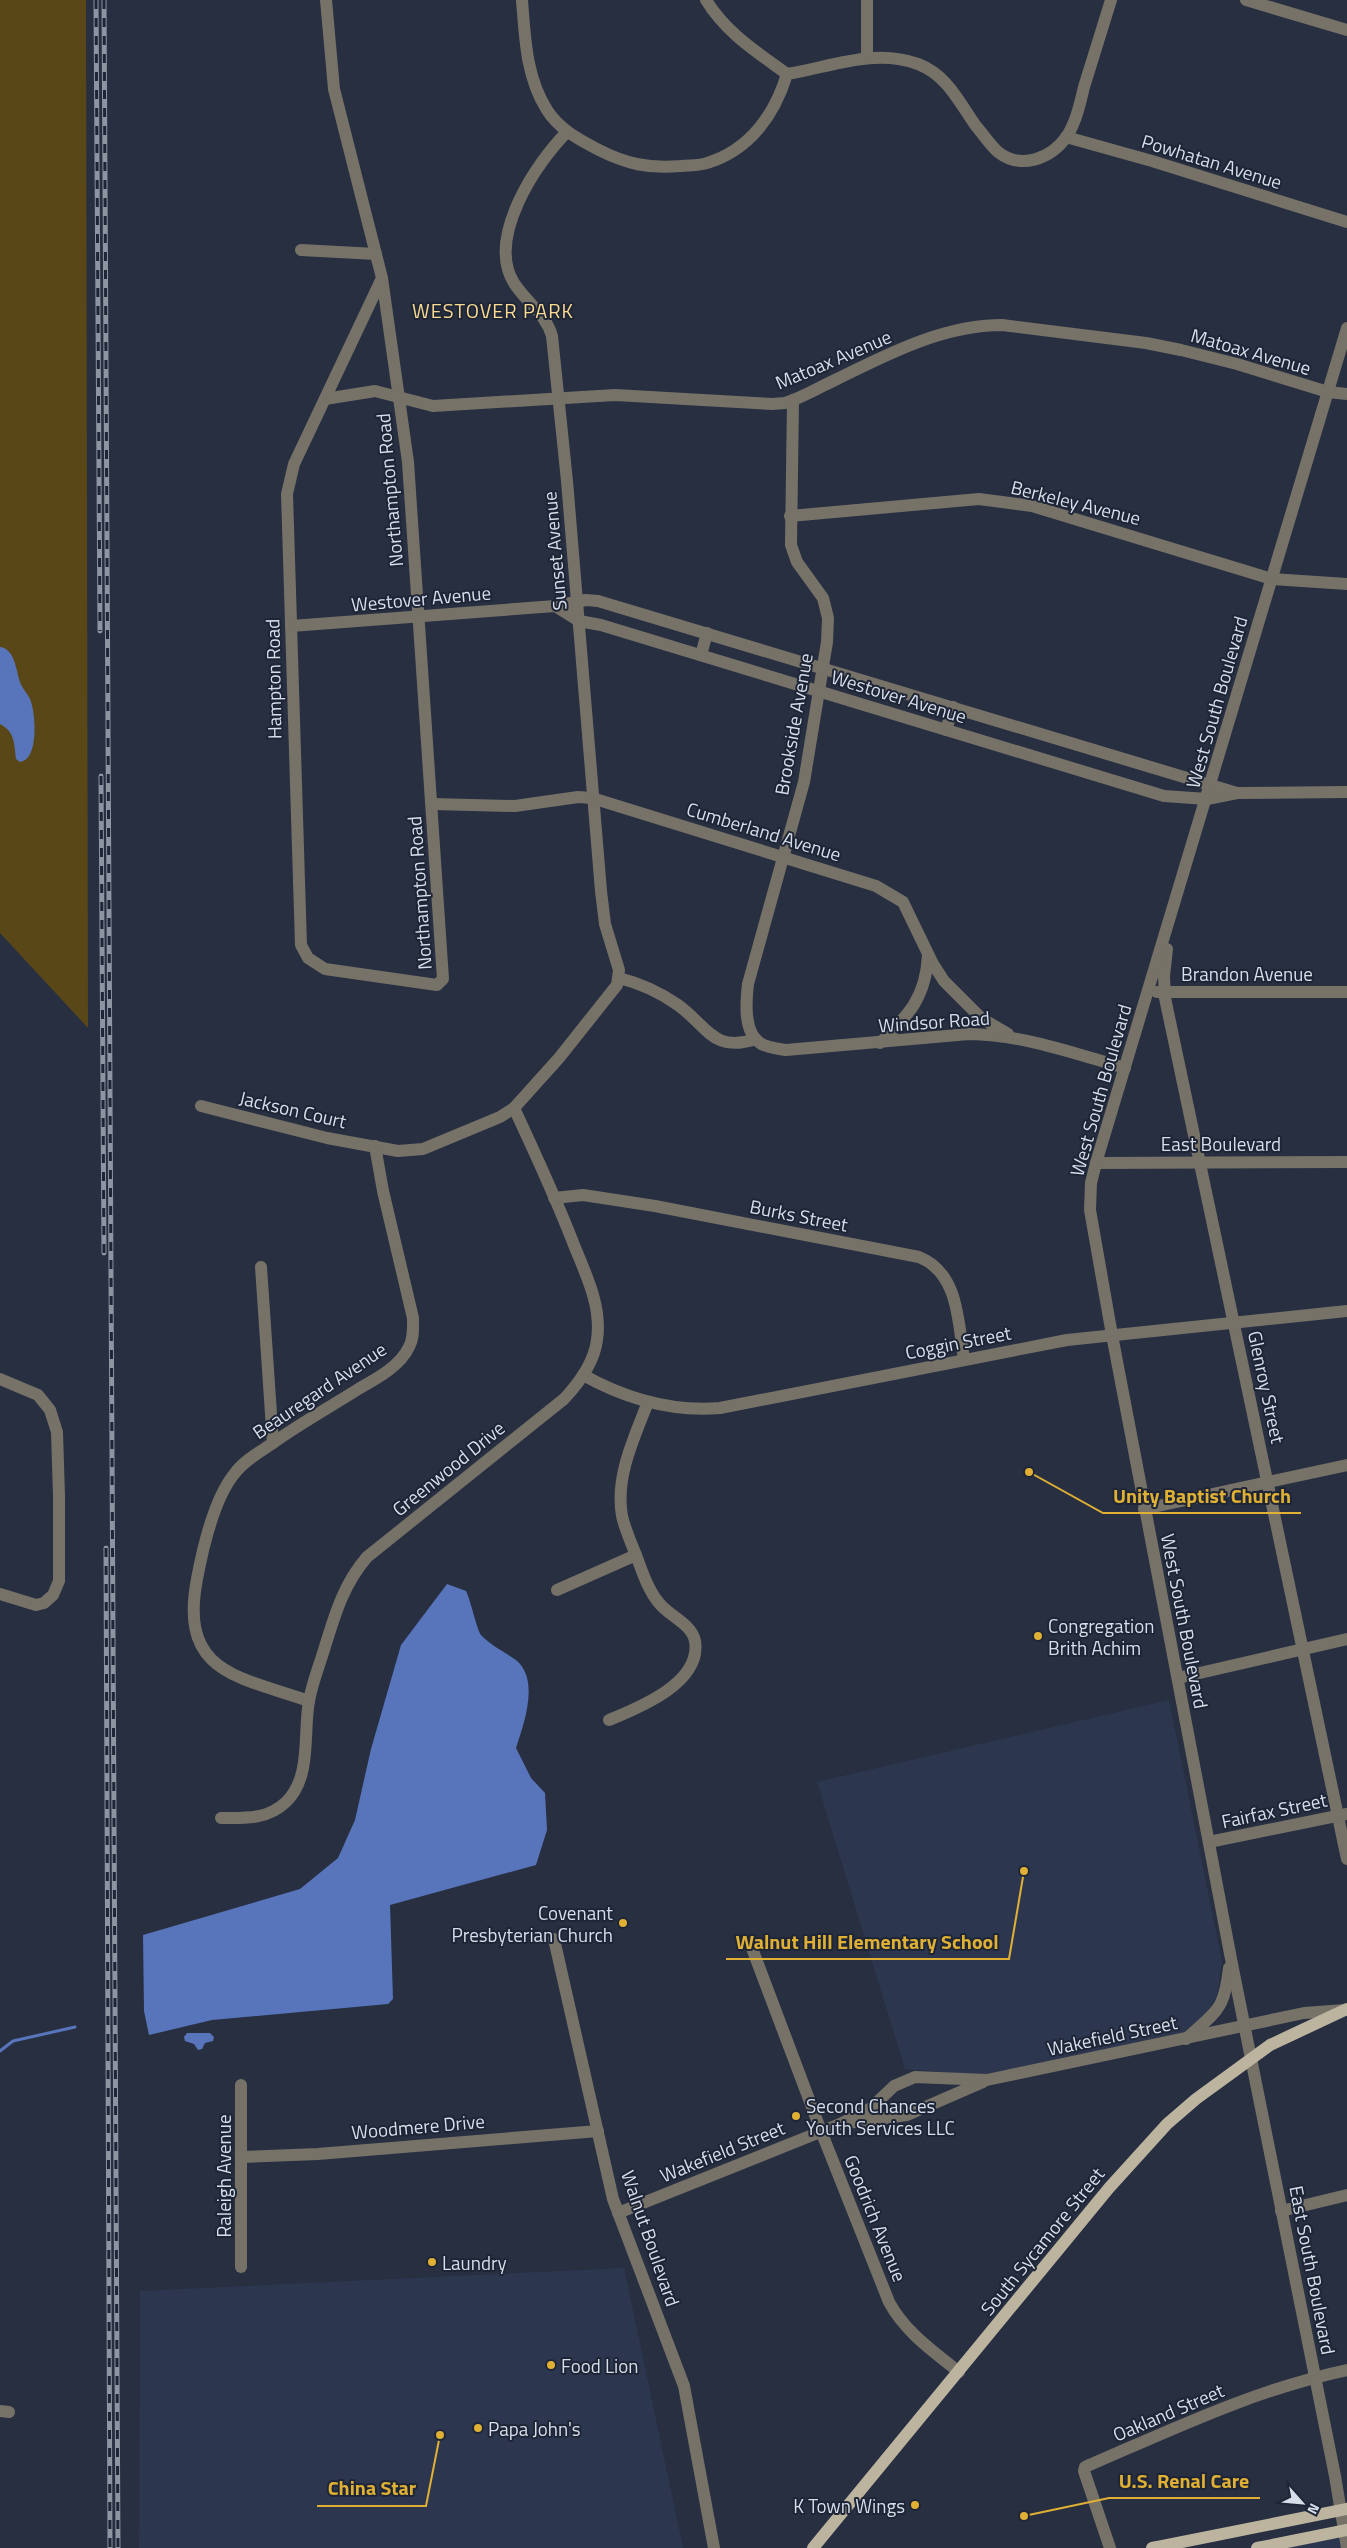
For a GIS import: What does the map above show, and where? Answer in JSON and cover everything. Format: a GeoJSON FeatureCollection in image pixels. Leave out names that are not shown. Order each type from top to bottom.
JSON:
{"type":"FeatureCollection","features":[{"type":"Feature","properties":{"kind":"main road","name":"South Sycamore Street"},"geometry":{"type":"LineString","coordinates":[[813,2548],[1142,2150],[1196,2099],[1252,2058],[1278,2041],[1346,2009]]}},
{"type":"Feature","properties":{"kind":"main road"},"geometry":{"type":"LineString","coordinates":[[1152,2548],[1344,2509]]}},
{"type":"Feature","properties":{"kind":"main road"},"geometry":{"type":"LineString","coordinates":[[1257,2548],[1346,2530]]}},
{"type":"Feature","properties":{"kind":"street","name":"Northampton Road"},"geometry":{"type":"LineString","coordinates":[[326,0],[334,88],[382,278],[408,462],[432,804],[443,979],[441,983]]}},
{"type":"Feature","properties":{"kind":"street"},"geometry":{"type":"LineString","coordinates":[[522,0],[526,48],[533,80],[548,111],[567,132],[605,153],[633,165],[663,168],[706,164],[737,148],[763,124],[780,96],[788,74]]}},
{"type":"Feature","properties":{"kind":"street"},"geometry":{"type":"LineString","coordinates":[[706,0],[724,25],[739,39],[788,74],[846,60],[867,58],[902,60],[926,68],[950,86],[976,125],[1000,153],[1019,161],[1029,161],[1048,155],[1066,137],[1073,124],[1111,0]]}},
{"type":"Feature","properties":{"kind":"street"},"geometry":{"type":"LineString","coordinates":[[867,0],[867,58]]}},
{"type":"Feature","properties":{"kind":"street"},"geometry":{"type":"LineString","coordinates":[[1246,0],[1347,30]]}},
{"type":"Feature","properties":{"kind":"street","name":"Sunset Avenue"},"geometry":{"type":"LineString","coordinates":[[567,132],[553,146],[531,177],[519,202],[507,242],[507,257],[513,282],[550,327],[559,398],[579,621],[592,798],[605,924],[619,978]]}},
{"type":"Feature","properties":{"kind":"street","name":"Powhatan Avenue"},"geometry":{"type":"LineString","coordinates":[[1066,137],[1152,161],[1347,222]]}},
{"type":"Feature","properties":{"kind":"street"},"geometry":{"type":"LineString","coordinates":[[301,250],[376,254]]}},
{"type":"Feature","properties":{"kind":"street","name":"Hampton Road"},"geometry":{"type":"LineString","coordinates":[[382,278],[294,464],[286,494],[298,889],[303,950],[316,965],[324,969],[437,986],[441,983]]}},
{"type":"Feature","properties":{"kind":"street","name":"Matoax Avenue"},"geometry":{"type":"LineString","coordinates":[[324,399],[375,391],[433,406],[615,395],[772,404],[793,400],[923,340],[949,331],[982,325],[1002,325],[1146,343],[1237,364],[1328,392],[1347,394]]}},
{"type":"Feature","properties":{"kind":"street","name":"West South Boulevard"},"geometry":{"type":"LineString","coordinates":[[1252,2058],[1208,1842],[1112,1335],[1090,1210],[1091,1183],[1347,328]]}},
{"type":"Feature","properties":{"kind":"street","name":"Brookside Avenue"},"geometry":{"type":"LineString","coordinates":[[756,1039],[749,1027],[747,1014],[748,984],[804,782],[827,642],[827,607],[817,588],[797,562],[790,545],[793,400]]}},
{"type":"Feature","properties":{"kind":"street","name":"Berkeley Avenue"},"geometry":{"type":"LineString","coordinates":[[790,516],[979,499],[1032,506],[1272,579],[1347,584]]}},
{"type":"Feature","properties":{"kind":"street","name":"Westover Avenue"},"geometry":{"type":"LineString","coordinates":[[290,626],[555,606],[577,601],[598,601],[707,632],[1237,793]]}},
{"type":"Feature","properties":{"kind":"street","name":"Westover Avenue"},"geometry":{"type":"LineString","coordinates":[[555,606],[579,621],[601,625],[1155,793],[1207,799],[1237,793],[1347,792]]}},
{"type":"Feature","properties":{"kind":"street"},"geometry":{"type":"LineString","coordinates":[[701,655],[707,632]]}},
{"type":"Feature","properties":{"kind":"street"},"geometry":{"type":"LineString","coordinates":[[946,730],[953,707]]}},
{"type":"Feature","properties":{"kind":"street","name":"Cumberland Avenue"},"geometry":{"type":"LineString","coordinates":[[432,804],[514,806],[578,797],[592,798],[876,886],[903,902],[928,954],[944,981],[966,1005],[989,1023],[1015,1037]]}},
{"type":"Feature","properties":{"kind":"street","name":"Glenroy Street"},"geometry":{"type":"LineString","coordinates":[[1169,922],[1165,992],[1302,1648],[1342,1815],[1347,1859]]}},
{"type":"Feature","properties":{"kind":"street"},"geometry":{"type":"LineString","coordinates":[[880,1043],[910,1012],[918,999],[927,970],[928,954]]}},
{"type":"Feature","properties":{"kind":"street"},"geometry":{"type":"LineString","coordinates":[[375,1146],[398,1151],[423,1149],[500,1117],[514,1108],[530,1093],[610,993],[619,978],[636,982],[678,1005],[714,1037],[730,1044],[740,1044],[756,1039]]}},
{"type":"Feature","properties":{"kind":"street","name":"Brandon Avenue"},"geometry":{"type":"LineString","coordinates":[[1148,992],[1347,992]]}},
{"type":"Feature","properties":{"kind":"street","name":"Windsor Road"},"geometry":{"type":"LineString","coordinates":[[756,1039],[759,1043],[772,1048],[786,1050],[969,1034],[1015,1037],[1125,1068]]}},
{"type":"Feature","properties":{"kind":"street","name":"Jackson Court"},"geometry":{"type":"LineString","coordinates":[[201,1106],[327,1138],[375,1146]]}},
{"type":"Feature","properties":{"kind":"street","name":"Greenwood Drive"},"geometry":{"type":"LineString","coordinates":[[221,1818],[264,1816],[276,1810],[293,1794],[302,1772],[309,1701],[341,1596],[355,1571],[367,1557],[564,1399],[584,1375],[596,1346],[597,1309],[594,1296],[554,1198],[514,1108]]}},
{"type":"Feature","properties":{"kind":"street","name":"Beauregard Avenue"},"geometry":{"type":"LineString","coordinates":[[309,1701],[216,1665],[201,1648],[192,1616],[192,1604],[201,1560],[222,1493],[235,1473],[245,1462],[273,1443],[379,1377],[399,1361],[412,1339],[413,1318],[383,1191],[375,1146]]}},
{"type":"Feature","properties":{"kind":"street","name":"East Boulevard"},"geometry":{"type":"LineString","coordinates":[[1096,1163],[1347,1162]]}},
{"type":"Feature","properties":{"kind":"street","name":"Burks Street"},"geometry":{"type":"LineString","coordinates":[[554,1198],[583,1195],[646,1205],[919,1257],[936,1267],[949,1284],[954,1297],[964,1359]]}},
{"type":"Feature","properties":{"kind":"street"},"geometry":{"type":"LineString","coordinates":[[261,1267],[273,1443]]}},
{"type":"Feature","properties":{"kind":"street","name":"Coggin Street"},"geometry":{"type":"LineString","coordinates":[[584,1375],[609,1389],[648,1402],[681,1408],[720,1408],[1067,1340],[1347,1311]]}},
{"type":"Feature","properties":{"kind":"street"},"geometry":{"type":"LineString","coordinates":[[0,1379],[38,1396],[50,1410],[57,1432],[59,1581],[57,1589],[50,1599],[36,1605],[0,1595]]}},
{"type":"Feature","properties":{"kind":"street"},"geometry":{"type":"LineString","coordinates":[[609,1720],[653,1702],[666,1692],[687,1668],[694,1655],[692,1632],[654,1597],[636,1555],[623,1517],[621,1491],[627,1458],[648,1402]]}},
{"type":"Feature","properties":{"kind":"street"},"geometry":{"type":"LineString","coordinates":[[1144,1508],[1347,1466]]}},
{"type":"Feature","properties":{"kind":"street"},"geometry":{"type":"LineString","coordinates":[[557,1590],[636,1555]]}},
{"type":"Feature","properties":{"kind":"street"},"geometry":{"type":"LineString","coordinates":[[1178,1678],[1347,1639]]}},
{"type":"Feature","properties":{"kind":"street","name":"Fairfax Street"},"geometry":{"type":"LineString","coordinates":[[1208,1842],[1342,1815]]}},
{"type":"Feature","properties":{"kind":"street","name":"Walnut Boulevard"},"geometry":{"type":"LineString","coordinates":[[554,1939],[618,2213],[684,2386],[714,2548]]}},
{"type":"Feature","properties":{"kind":"street","name":"Goodrich Avenue"},"geometry":{"type":"LineString","coordinates":[[750,1942],[821,2131],[895,2313],[913,2335],[959,2372]]}},
{"type":"Feature","properties":{"kind":"street"},"geometry":{"type":"LineString","coordinates":[[1186,2039],[1212,2017],[1224,1999],[1230,1955]]}},
{"type":"Feature","properties":{"kind":"street","name":"South Sycamore Street"},"geometry":{"type":"LineString","coordinates":[[1245,2027],[1304,2013],[1346,2009]]}},
{"type":"Feature","properties":{"kind":"street","name":"Wakefield Street"},"geometry":{"type":"LineString","coordinates":[[840,2124],[907,2115],[987,2080],[1245,2027]]}},
{"type":"Feature","properties":{"kind":"street","name":"East South Boulevard"},"geometry":{"type":"LineString","coordinates":[[1252,2058],[1315,2377],[1344,2509],[1347,2548]]}},
{"type":"Feature","properties":{"kind":"street","name":"Wakefield Street"},"geometry":{"type":"LineString","coordinates":[[618,2213],[840,2124],[871,2108],[894,2086],[915,2077],[987,2080]]}},
{"type":"Feature","properties":{"kind":"street","name":"Raleigh Avenue"},"geometry":{"type":"LineString","coordinates":[[241,2085],[241,2267]]}},
{"type":"Feature","properties":{"kind":"street","name":"Woodmere Drive"},"geometry":{"type":"LineString","coordinates":[[241,2157],[318,2154],[598,2131]]}},
{"type":"Feature","properties":{"kind":"street"},"geometry":{"type":"LineString","coordinates":[[1281,2210],[1347,2195]]}},
{"type":"Feature","properties":{"kind":"street","name":"Oakland Street"},"geometry":{"type":"LineString","coordinates":[[1110,2548],[1084,2470],[1085,2467],[1268,2391],[1347,2370]]}},
{"type":"Feature","properties":{"kind":"shaded area"},"geometry":{"type":"Polygon","coordinates":[[[0,0],[86,0],[88,1028],[0,933],[0,0]]]}},
{"type":"Feature","properties":{"kind":"shaded area"},"geometry":{"type":"Polygon","coordinates":[[[1169,1700],[1222,1961],[1217,1995],[1207,2014],[1184,2032],[982,2075],[905,2069],[817,1782],[1169,1700]]]}},
{"type":"Feature","properties":{"kind":"shaded area"},"geometry":{"type":"Polygon","coordinates":[[[624,2268],[683,2548],[139,2548],[140,2291],[624,2268]]]}},
{"type":"Feature","properties":{"kind":"shaded area"},"geometry":{"type":"Polygon","coordinates":[[[1344,2531],[1346,2548],[1266,2548],[1344,2531]]]}},
{"type":"Feature","properties":{"kind":"water"},"geometry":{"type":"Polygon","coordinates":[[[0,647],[12,656],[21,684],[30,699],[34,714],[33,745],[26,759],[20,762],[16,759],[11,734],[0,724],[0,647]]]}},
{"type":"Feature","properties":{"kind":"water"},"geometry":{"type":"Polygon","coordinates":[[[447,1584],[466,1591],[481,1635],[516,1660],[523,1668],[527,1679],[529,1690],[528,1702],[516,1748],[531,1778],[545,1793],[547,1830],[536,1865],[390,1905],[393,1999],[388,2004],[212,2020],[149,2035],[144,2011],[143,1935],[300,1889],[338,1858],[355,1820],[371,1749],[401,1645],[447,1584]]]}},
{"type":"Feature","properties":{"kind":"water"},"geometry":{"type":"Polygon","coordinates":[[[187,2033],[210,2033],[214,2037],[213,2041],[205,2043],[202,2049],[198,2050],[194,2044],[185,2041],[184,2037],[187,2033]]]}},
{"type":"Feature","properties":{"kind":"waterway"},"geometry":{"type":"LineString","coordinates":[[0,2051],[13,2041],[75,2027]]}},
{"type":"Feature","properties":{"kind":"railway"},"geometry":{"type":"LineString","coordinates":[[96,0],[100,631]]}},
{"type":"Feature","properties":{"kind":"railway"},"geometry":{"type":"LineString","coordinates":[[104,0],[118,2548]]}},
{"type":"Feature","properties":{"kind":"railway"},"geometry":{"type":"LineString","coordinates":[[101,776],[104,1253]]}},
{"type":"Feature","properties":{"kind":"railway"},"geometry":{"type":"LineString","coordinates":[[106,1548],[110,2548]]}},
{"type":"Feature","properties":{"kind":"place","name":"Unity Baptist Church"},"geometry":{"type":"Point","coordinates":[1029,1472]}},
{"type":"Feature","properties":{"kind":"place","name":"Congregation Brith Achim"},"geometry":{"type":"Point","coordinates":[1038,1636]}},
{"type":"Feature","properties":{"kind":"place","name":"Walnut Hill Elementary School"},"geometry":{"type":"Point","coordinates":[1024,1871]}},
{"type":"Feature","properties":{"kind":"place","name":"Covenant Presbyterian Church"},"geometry":{"type":"Point","coordinates":[623,1923]}},
{"type":"Feature","properties":{"kind":"place","name":"Second Chances Youth Services LLC"},"geometry":{"type":"Point","coordinates":[796,2116]}},
{"type":"Feature","properties":{"kind":"place","name":"Laundry"},"geometry":{"type":"Point","coordinates":[432,2262]}},
{"type":"Feature","properties":{"kind":"place","name":"Food Lion"},"geometry":{"type":"Point","coordinates":[551,2365]}},
{"type":"Feature","properties":{"kind":"place","name":"Papa John's"},"geometry":{"type":"Point","coordinates":[478,2428]}},
{"type":"Feature","properties":{"kind":"place","name":"China Star"},"geometry":{"type":"Point","coordinates":[440,2435]}},
{"type":"Feature","properties":{"kind":"place","name":"K Town Wings"},"geometry":{"type":"Point","coordinates":[915,2505]}},
{"type":"Feature","properties":{"kind":"place","name":"U.S. Renal Care"},"geometry":{"type":"Point","coordinates":[1024,2516]}},
{"type":"Feature","properties":{"kind":"district","name":"WESTOVER PARK"},"geometry":{"type":"Point","coordinates":[493,310]}}]}
